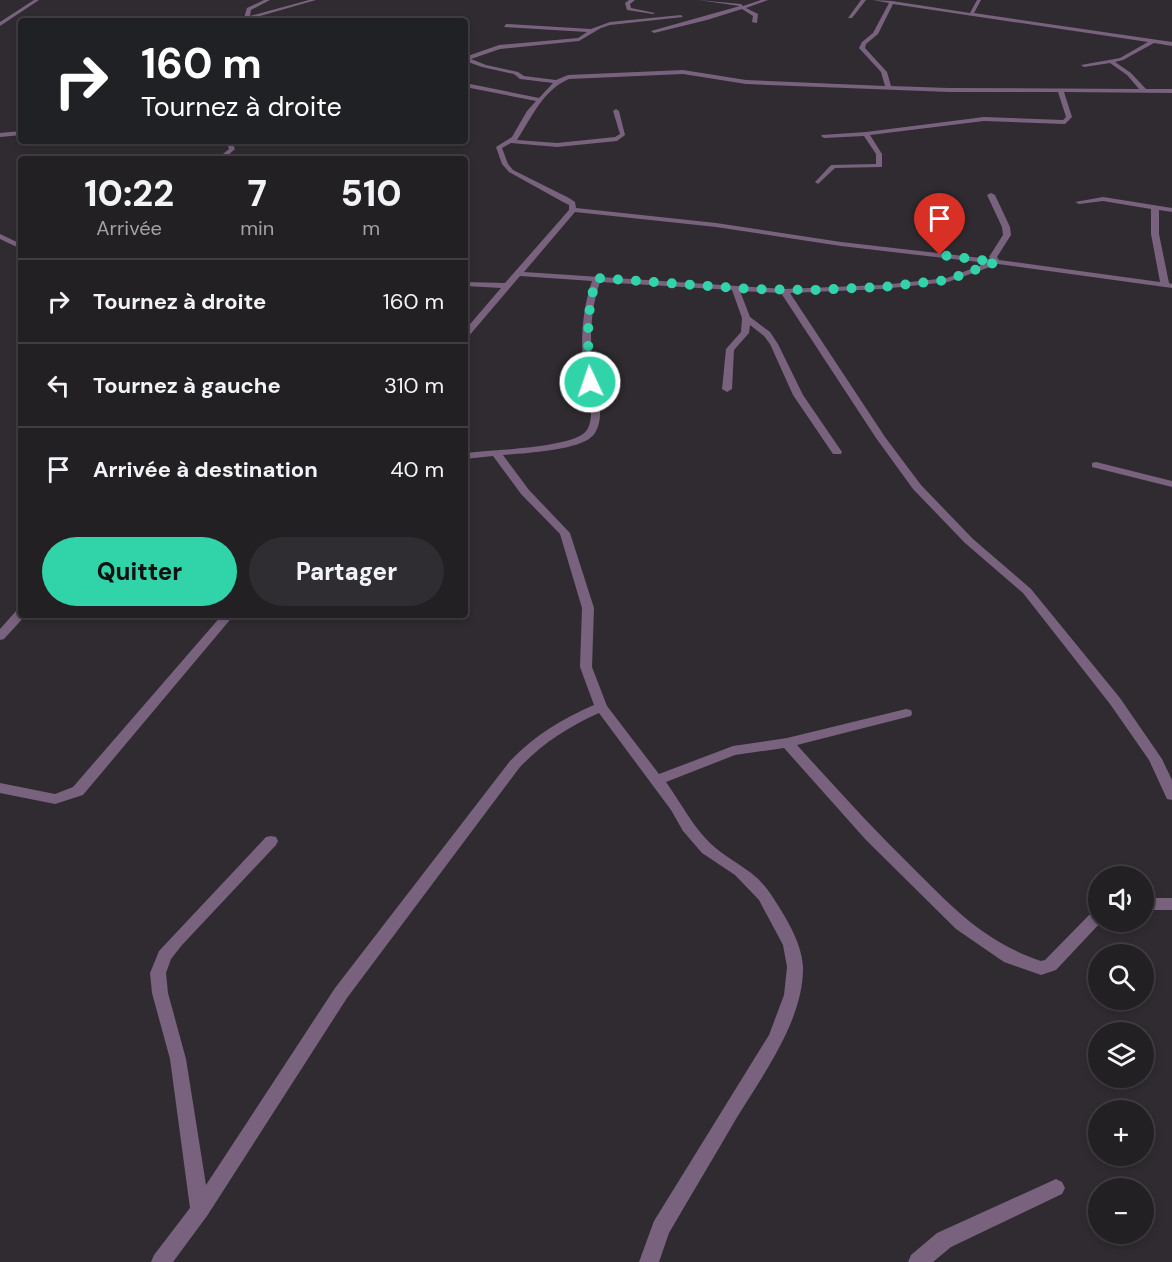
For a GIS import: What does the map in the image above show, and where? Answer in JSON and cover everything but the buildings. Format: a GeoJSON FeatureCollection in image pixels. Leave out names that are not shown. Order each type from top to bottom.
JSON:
{"type":"FeatureCollection","features":[{"type":"Feature","properties":{"kind":"street"},"geometry":{"type":"LineString","coordinates":[[0,24],[38,0]]}},
{"type":"Feature","properties":{"kind":"street"},"geometry":{"type":"LineString","coordinates":[[247,18],[249,9],[268,0]]}},
{"type":"Feature","properties":{"kind":"street"},"geometry":{"type":"LineString","coordinates":[[253,18],[314,0]]}},
{"type":"Feature","properties":{"kind":"street"},"geometry":{"type":"LineString","coordinates":[[633,0],[627,3],[627,7],[634,11],[705,19]]}},
{"type":"Feature","properties":{"kind":"street"},"geometry":{"type":"LineString","coordinates":[[700,0],[745,7],[756,15],[754,22]]}},
{"type":"Feature","properties":{"kind":"street"},"geometry":{"type":"LineString","coordinates":[[654,31],[705,19],[766,0]]}},
{"type":"Feature","properties":{"kind":"street"},"geometry":{"type":"LineString","coordinates":[[850,17],[864,0]]}},
{"type":"Feature","properties":{"kind":"street"},"geometry":{"type":"LineString","coordinates":[[875,0],[1172,44]]}},
{"type":"Feature","properties":{"kind":"street"},"geometry":{"type":"LineString","coordinates":[[972,13],[979,0]]}},
{"type":"Feature","properties":{"kind":"street"},"geometry":{"type":"LineString","coordinates":[[888,86],[884,72],[862,48],[864,43],[876,34],[892,2]]}},
{"type":"Feature","properties":{"kind":"street"},"geometry":{"type":"LineString","coordinates":[[468,58],[499,46],[579,39],[591,31],[627,21],[681,16]]}},
{"type":"Feature","properties":{"kind":"street"},"geometry":{"type":"LineString","coordinates":[[506,26],[591,31]]}},
{"type":"Feature","properties":{"kind":"street"},"geometry":{"type":"LineString","coordinates":[[1084,65],[1112,62],[1130,56],[1154,41]]}},
{"type":"Feature","properties":{"kind":"street"},"geometry":{"type":"LineString","coordinates":[[468,60],[484,66],[516,72],[522,78],[557,82]]}},
{"type":"Feature","properties":{"kind":"street"},"geometry":{"type":"LineString","coordinates":[[1112,62],[1129,74],[1144,91]]}},
{"type":"Feature","properties":{"kind":"street"},"geometry":{"type":"LineString","coordinates":[[573,210],[572,204],[566,200],[504,165],[499,147],[511,141],[530,111],[557,82],[572,76],[683,72],[746,82],[981,91],[1172,92]]}},
{"type":"Feature","properties":{"kind":"street"},"geometry":{"type":"LineString","coordinates":[[468,86],[541,100]]}},
{"type":"Feature","properties":{"kind":"street"},"geometry":{"type":"LineString","coordinates":[[824,136],[866,134],[984,119],[1065,122],[1069,117],[1061,92]]}},
{"type":"Feature","properties":{"kind":"street"},"geometry":{"type":"LineString","coordinates":[[511,141],[558,145],[617,139],[623,134],[616,111]]}},
{"type":"Feature","properties":{"kind":"street"},"geometry":{"type":"LineString","coordinates":[[0,135],[18,133]]}},
{"type":"Feature","properties":{"kind":"street"},"geometry":{"type":"LineString","coordinates":[[818,182],[833,166],[880,166],[879,154],[866,134]]}},
{"type":"Feature","properties":{"kind":"street"},"geometry":{"type":"LineString","coordinates":[[224,156],[232,149],[230,144]]}},
{"type":"Feature","properties":{"kind":"street"},"geometry":{"type":"LineString","coordinates":[[991,195],[1006,227],[1007,235],[994,252],[993,257],[996,262]]}},
{"type":"Feature","properties":{"kind":"street"},"geometry":{"type":"LineString","coordinates":[[1079,202],[1103,199],[1172,210]]}},
{"type":"Feature","properties":{"kind":"street"},"geometry":{"type":"LineString","coordinates":[[573,210],[698,223],[841,244],[1168,285],[1155,234],[1155,208]]}},
{"type":"Feature","properties":{"kind":"street"},"geometry":{"type":"LineString","coordinates":[[468,332],[573,210]]}},
{"type":"Feature","properties":{"kind":"street"},"geometry":{"type":"LineString","coordinates":[[0,236],[18,245]]}},
{"type":"Feature","properties":{"kind":"street"},"geometry":{"type":"LineString","coordinates":[[518,274],[784,291],[882,287],[948,280],[996,262]]}},
{"type":"Feature","properties":{"kind":"street"},"geometry":{"type":"LineString","coordinates":[[468,456],[568,442],[584,438],[590,433],[595,419],[587,333],[592,292],[597,278]]}},
{"type":"Feature","properties":{"kind":"street"},"geometry":{"type":"LineString","coordinates":[[468,284],[507,286]]}},
{"type":"Feature","properties":{"kind":"street"},"geometry":{"type":"LineString","coordinates":[[727,389],[730,350],[745,333],[746,318],[735,288]]}},
{"type":"Feature","properties":{"kind":"street"},"geometry":{"type":"LineString","coordinates":[[784,291],[881,438],[917,487],[969,541],[1027,591],[1115,701],[1155,759],[1172,795]]}},
{"type":"Feature","properties":{"kind":"street"},"geometry":{"type":"LineString","coordinates":[[746,318],[767,334],[774,344],[798,395],[837,452]]}},
{"type":"Feature","properties":{"kind":"street"},"geometry":{"type":"LineString","coordinates":[[495,452],[525,492],[565,533],[588,608],[586,667],[602,707],[658,780],[688,827],[707,849],[740,871],[764,896],[791,944],[795,967],[792,994],[776,1038],[661,1228],[649,1262]]}},
{"type":"Feature","properties":{"kind":"street"},"geometry":{"type":"LineString","coordinates":[[1096,465],[1172,484]]}},
{"type":"Feature","properties":{"kind":"street"},"geometry":{"type":"LineString","coordinates":[[0,636],[18,616]]}},
{"type":"Feature","properties":{"kind":"street"},"geometry":{"type":"LineString","coordinates":[[0,788],[55,800],[78,791],[225,618]]}},
{"type":"Feature","properties":{"kind":"street"},"geometry":{"type":"LineString","coordinates":[[161,1262],[200,1210],[341,993],[514,764],[534,743],[558,726],[602,707]]}},
{"type":"Feature","properties":{"kind":"street"},"geometry":{"type":"LineString","coordinates":[[658,780],[733,751],[787,743],[906,713]]}},
{"type":"Feature","properties":{"kind":"street"},"geometry":{"type":"LineString","coordinates":[[787,743],[871,836],[961,925],[1010,957],[1041,968],[1050,965],[1088,927]]}},
{"type":"Feature","properties":{"kind":"street"},"geometry":{"type":"LineString","coordinates":[[200,1210],[178,1059],[160,993],[158,974],[165,956],[177,941],[271,841]]}},
{"type":"Feature","properties":{"kind":"street"},"geometry":{"type":"LineString","coordinates":[[1154,904],[1172,904]]}},
{"type":"Feature","properties":{"kind":"street"},"geometry":{"type":"LineString","coordinates":[[918,1262],[944,1240],[1056,1188]]}},
{"type":"Feature","properties":{"kind":"route"},"geometry":{"type":"LineString","coordinates":[[590,382],[587,333],[592,292],[597,278],[694,286],[784,291],[813,290],[882,287],[948,280],[996,262],[940,255]]}}]}
